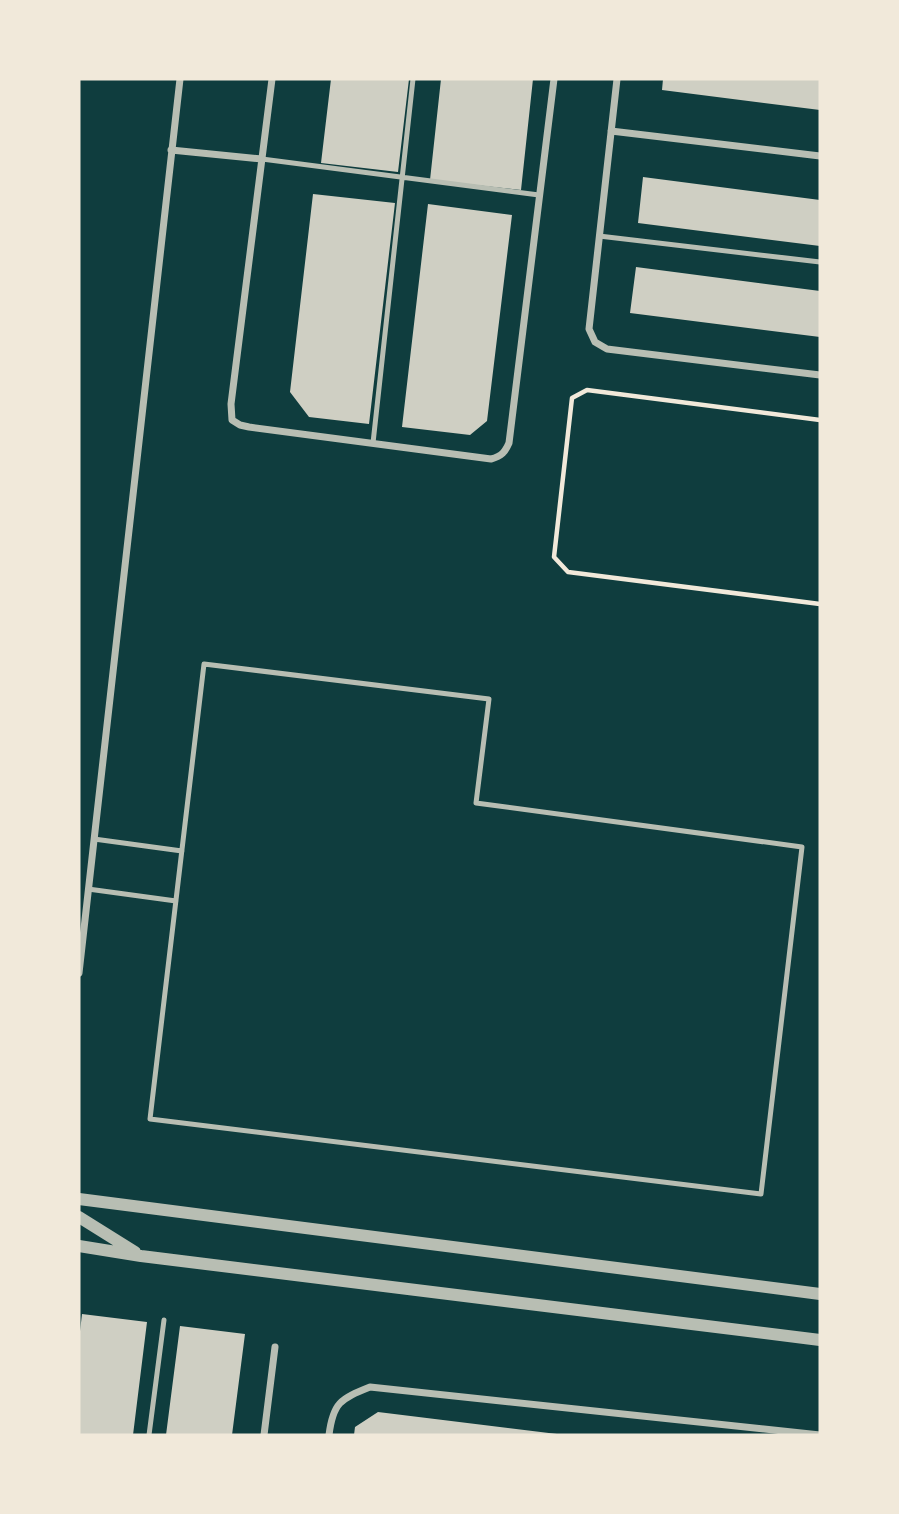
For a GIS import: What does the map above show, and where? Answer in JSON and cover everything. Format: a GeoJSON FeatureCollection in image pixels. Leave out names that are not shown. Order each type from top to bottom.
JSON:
{"type":"FeatureCollection","features":[{"type":"Feature","properties":{"kind":"street"},"geometry":{"type":"LineString","coordinates":[[79,974],[180,79]]}},
{"type":"Feature","properties":{"kind":"street"},"geometry":{"type":"LineString","coordinates":[[272,79],[231,404],[232,419],[249,427],[480,458],[499,457],[509,443],[554,79]]}},
{"type":"Feature","properties":{"kind":"street"},"geometry":{"type":"LineString","coordinates":[[617,79],[589,328],[595,342],[607,349],[820,374]]}},
{"type":"Feature","properties":{"kind":"street"},"geometry":{"type":"LineString","coordinates":[[611,131],[820,156]]}},
{"type":"Feature","properties":{"kind":"street"},"geometry":{"type":"LineString","coordinates":[[171,150],[262,159]]}},
{"type":"Feature","properties":{"kind":"street"},"geometry":{"type":"LineString","coordinates":[[79,1199],[820,1294]]}},
{"type":"Feature","properties":{"kind":"street"},"geometry":{"type":"LineString","coordinates":[[79,1217],[141,1256]]}},
{"type":"Feature","properties":{"kind":"street"},"geometry":{"type":"LineString","coordinates":[[79,1246],[141,1256],[820,1340]]}},
{"type":"Feature","properties":{"kind":"street"},"geometry":{"type":"LineString","coordinates":[[264,1435],[275,1347]]}},
{"type":"Feature","properties":{"kind":"street"},"geometry":{"type":"LineString","coordinates":[[329,1435],[332,1413],[346,1397],[370,1387],[757,1432],[820,1435]]}},
{"type":"Feature","properties":{"kind":"lane"},"geometry":{"type":"LineString","coordinates":[[373,443],[413,79]]}},
{"type":"Feature","properties":{"kind":"lane"},"geometry":{"type":"LineString","coordinates":[[262,159],[539,195]]}},
{"type":"Feature","properties":{"kind":"lane"},"geometry":{"type":"LineString","coordinates":[[599,236],[820,262]]}},
{"type":"Feature","properties":{"kind":"lane"},"geometry":{"type":"LineString","coordinates":[[204,664],[489,699],[476,803],[803,847],[761,1194],[150,1119],[182,851],[204,664]]}},
{"type":"Feature","properties":{"kind":"lane"},"geometry":{"type":"LineString","coordinates":[[94,839],[182,851]]}},
{"type":"Feature","properties":{"kind":"lane"},"geometry":{"type":"LineString","coordinates":[[88,889],[176,901]]}},
{"type":"Feature","properties":{"kind":"lane"},"geometry":{"type":"LineString","coordinates":[[149,1435],[164,1320]]}},
{"type":"Feature","properties":{"kind":"path"},"geometry":{"type":"LineString","coordinates":[[820,420],[587,390],[572,398],[554,557],[568,572],[820,604]]}},
{"type":"Feature","properties":{"kind":"building"},"geometry":{"type":"Polygon","coordinates":[[[331,79],[409,79],[398,172],[321,163],[331,79]]]}},
{"type":"Feature","properties":{"kind":"building"},"geometry":{"type":"Polygon","coordinates":[[[441,79],[533,79],[521,190],[430,180],[441,79]]]}},
{"type":"Feature","properties":{"kind":"building"},"geometry":{"type":"Polygon","coordinates":[[[663,79],[820,79],[820,110],[662,90],[663,79]]]}},
{"type":"Feature","properties":{"kind":"building"},"geometry":{"type":"Polygon","coordinates":[[[643,177],[820,200],[820,246],[638,223],[643,177]]]}},
{"type":"Feature","properties":{"kind":"building"},"geometry":{"type":"Polygon","coordinates":[[[313,194],[395,203],[369,424],[309,417],[290,392],[313,194]]]}},
{"type":"Feature","properties":{"kind":"building"},"geometry":{"type":"Polygon","coordinates":[[[428,204],[512,215],[487,421],[470,435],[402,427],[428,204]]]}},
{"type":"Feature","properties":{"kind":"building"},"geometry":{"type":"Polygon","coordinates":[[[636,267],[820,291],[820,337],[630,313],[636,267]]]}},
{"type":"Feature","properties":{"kind":"building"},"geometry":{"type":"Polygon","coordinates":[[[82,1314],[147,1322],[133,1435],[79,1435],[79,1340],[82,1314]]]}},
{"type":"Feature","properties":{"kind":"building"},"geometry":{"type":"Polygon","coordinates":[[[180,1326],[245,1334],[232,1435],[166,1435],[180,1326]]]}},
{"type":"Feature","properties":{"kind":"building"},"geometry":{"type":"Polygon","coordinates":[[[378,1412],[557,1435],[354,1435],[355,1427],[378,1412]]]}}]}
